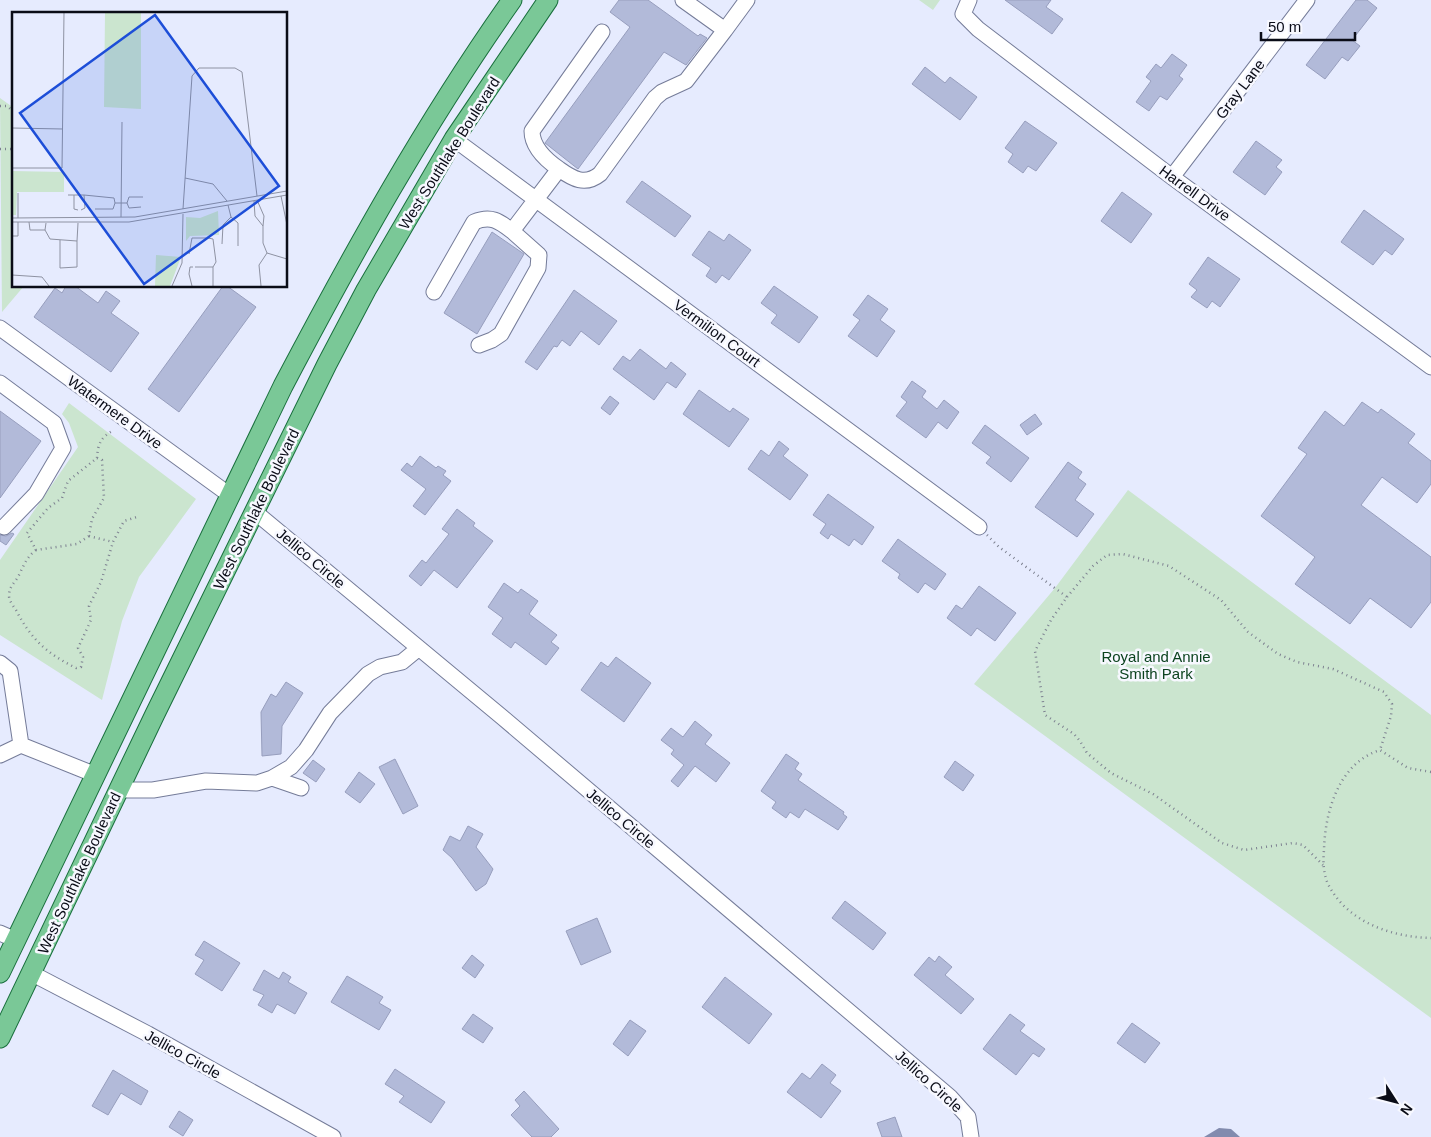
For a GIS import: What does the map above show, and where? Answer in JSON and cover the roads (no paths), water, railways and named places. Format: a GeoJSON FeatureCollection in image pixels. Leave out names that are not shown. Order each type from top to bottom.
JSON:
{"type":"FeatureCollection","features":[{"type":"Feature","properties":{"kind":"main road","name":"West Southlake Boulevard"},"geometry":{"type":"LineString","coordinates":[[2,962],[8,937],[96,775],[283,386],[398,175],[451,88],[512,0]]}},
{"type":"Feature","properties":{"kind":"main road","name":"West Southlake Boulevard"},"geometry":{"type":"LineString","coordinates":[[0,1038],[118,790],[254,512],[366,290],[454,139],[548,0]]}},
{"type":"Feature","properties":{"kind":"main road"},"geometry":{"type":"LineString","coordinates":[[231,496],[254,512]]}},
{"type":"Feature","properties":{"kind":"main road"},"geometry":{"type":"LineString","coordinates":[[8,937],[21,944],[26,961],[28,980]]}},
{"type":"Feature","properties":{"kind":"street"},"geometry":{"type":"LineString","coordinates":[[683,0],[725,30]]}},
{"type":"Feature","properties":{"kind":"street"},"geometry":{"type":"LineString","coordinates":[[602,32],[532,131],[532,138],[541,153],[559,169],[583,182],[592,181],[600,174],[655,98],[662,92],[686,81],[747,0]]}},
{"type":"Feature","properties":{"kind":"street","name":"Harrell Drive"},"geometry":{"type":"LineString","coordinates":[[969,0],[963,14],[1172,177],[1431,367]]}},
{"type":"Feature","properties":{"kind":"street","name":"Gray Lane"},"geometry":{"type":"LineString","coordinates":[[1172,177],[1307,0]]}},
{"type":"Feature","properties":{"kind":"street","name":"Vermilion Court"},"geometry":{"type":"LineString","coordinates":[[454,139],[980,527]]}},
{"type":"Feature","properties":{"kind":"street"},"geometry":{"type":"LineString","coordinates":[[512,231],[559,169]]}},
{"type":"Feature","properties":{"kind":"street"},"geometry":{"type":"LineString","coordinates":[[434,292],[474,222],[484,218],[495,219],[539,254],[538,268],[501,334],[492,340],[478,345]]}},
{"type":"Feature","properties":{"kind":"street","name":"Watermere Drive"},"geometry":{"type":"LineString","coordinates":[[0,328],[231,496]]}},
{"type":"Feature","properties":{"kind":"street"},"geometry":{"type":"LineString","coordinates":[[0,383],[54,423],[63,448],[36,494],[4,527]]}},
{"type":"Feature","properties":{"kind":"street","name":"Jellico Circle"},"geometry":{"type":"LineString","coordinates":[[254,512],[419,648],[950,1097],[968,1117],[971,1137]]}},
{"type":"Feature","properties":{"kind":"street"},"geometry":{"type":"LineString","coordinates":[[118,790],[153,790],[206,781],[257,783],[272,778],[290,767],[306,750],[330,713],[368,674],[380,667],[402,662],[419,648]]}},
{"type":"Feature","properties":{"kind":"street"},"geometry":{"type":"LineString","coordinates":[[0,663],[10,671],[21,745]]}},
{"type":"Feature","properties":{"kind":"street"},"geometry":{"type":"LineString","coordinates":[[0,755],[21,745],[96,775]]}},
{"type":"Feature","properties":{"kind":"street"},"geometry":{"type":"LineString","coordinates":[[272,778],[301,788]]}},
{"type":"Feature","properties":{"kind":"street","name":"Jellico Circle"},"geometry":{"type":"LineString","coordinates":[[28,980],[148,1034],[333,1137]]}},
{"type":"Feature","properties":{"kind":"water"},"geometry":{"type":"Polygon","coordinates":[[[1219,1128],[1231,1129],[1240,1137],[1204,1137],[1219,1128]]]}},
{"type":"Feature","properties":{"kind":"park label","name":"Royal and Annie Smith Park"},"geometry":{"type":"Point","coordinates":[1156,664]}}]}
